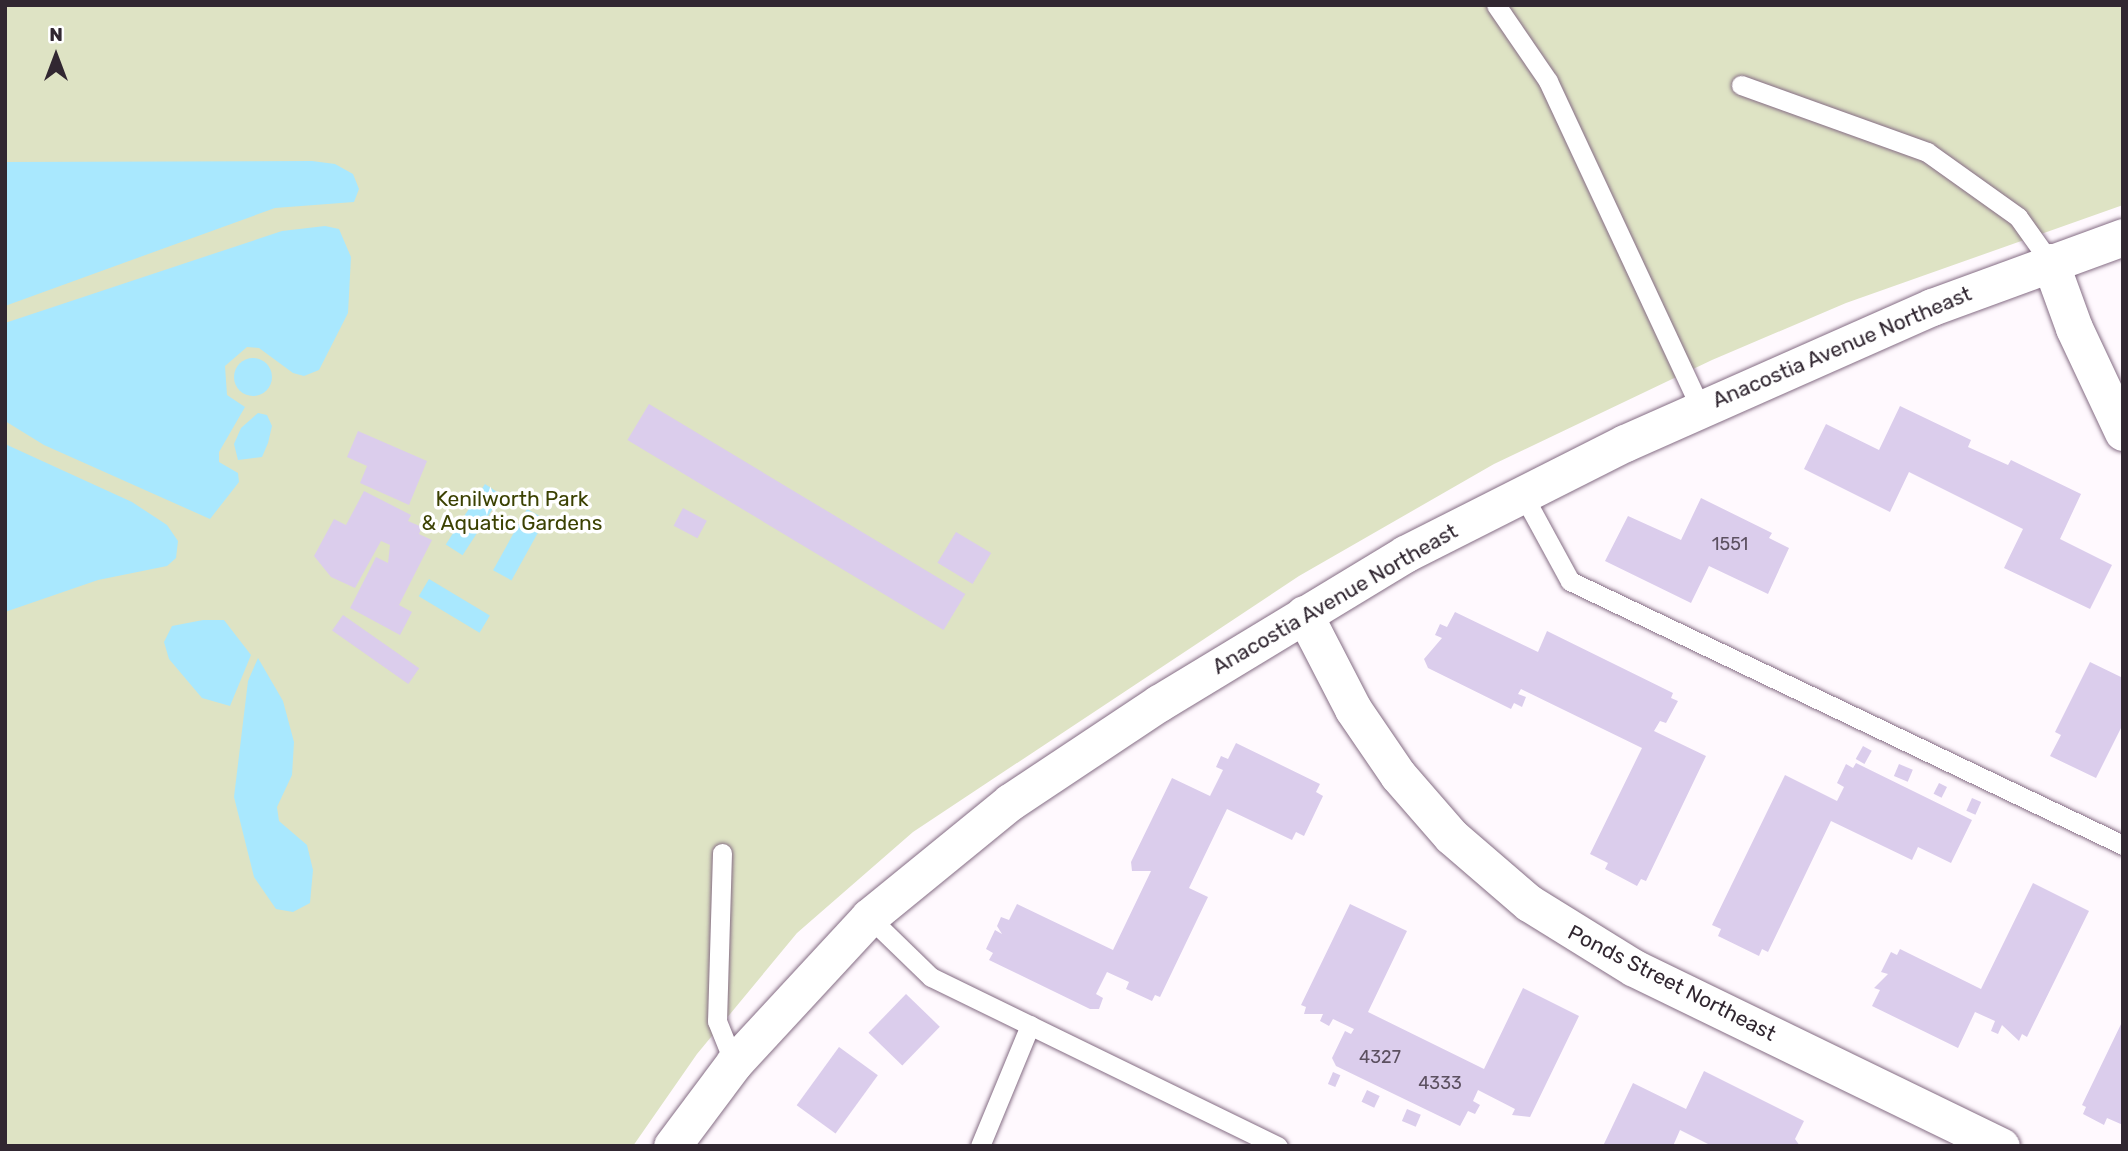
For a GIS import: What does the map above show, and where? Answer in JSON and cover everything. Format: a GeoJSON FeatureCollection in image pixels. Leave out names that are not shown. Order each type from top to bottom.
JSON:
{"type":"FeatureCollection","features":[{"type":"Feature","properties":{"kind":"street","name":"Anacostia Avenue Northeast"},"geometry":{"type":"LineString","coordinates":[[673,1146],[734,1063],[869,917],[1010,802],[1304,614],[1522,493],[1700,407],[2050,262],[2123,237]]}},
{"type":"Feature","properties":{"kind":"street"},"geometry":{"type":"LineString","coordinates":[[2050,262],[2074,328],[2123,432]]}},
{"type":"Feature","properties":{"kind":"street","name":"Ponds Street Northeast"},"geometry":{"type":"LineString","coordinates":[[1304,614],[1353,709],[1398,775],[1451,836],[1529,903],[1623,962],[2001,1146]]}},
{"type":"Feature","properties":{"kind":"lane"},"geometry":{"type":"LineString","coordinates":[[1496,5],[1548,81],[1700,407]]}},
{"type":"Feature","properties":{"kind":"lane"},"geometry":{"type":"LineString","coordinates":[[1741,85],[1927,152],[2018,217],[2050,262]]}},
{"type":"Feature","properties":{"kind":"lane"},"geometry":{"type":"LineString","coordinates":[[1522,493],[1570,581],[2123,845]]}},
{"type":"Feature","properties":{"kind":"lane"},"geometry":{"type":"LineString","coordinates":[[722,853],[717,1021],[734,1063]]}},
{"type":"Feature","properties":{"kind":"lane"},"geometry":{"type":"LineString","coordinates":[[869,917],[931,977],[1278,1146]]}},
{"type":"Feature","properties":{"kind":"lane"},"geometry":{"type":"LineString","coordinates":[[980,1146],[1030,1025]]}},
{"type":"Feature","properties":{"kind":"green space","name":"Kenilworth Park & Aquatic Gardens"},"geometry":{"type":"Polygon","coordinates":[[[5,5],[2123,5],[2123,205],[1846,303],[1712,360],[1494,464],[1299,576],[913,832],[797,933],[697,1054],[633,1146],[5,1146],[5,5]]]}},
{"type":"Feature","properties":{"kind":"water"},"geometry":{"type":"Polygon","coordinates":[[[312,161],[335,164],[353,174],[359,189],[354,202],[275,208],[5,306],[5,162],[312,161]]]}},
{"type":"Feature","properties":{"kind":"water"},"geometry":{"type":"Polygon","coordinates":[[[325,226],[339,229],[351,257],[348,313],[319,370],[304,376],[293,373],[259,348],[247,347],[225,366],[227,395],[245,407],[219,452],[219,462],[238,473],[239,482],[210,519],[44,445],[5,421],[5,323],[282,231],[325,226]]]}},
{"type":"Feature","properties":{"kind":"water"},"geometry":{"type":"Polygon","coordinates":[[[253,358],[266,364],[272,377],[266,390],[253,396],[240,390],[234,377],[240,364],[253,358]]]}},
{"type":"Feature","properties":{"kind":"water"},"geometry":{"type":"Polygon","coordinates":[[[258,413],[267,415],[272,426],[268,443],[262,457],[238,460],[234,444],[241,428],[258,413]]]}},
{"type":"Feature","properties":{"kind":"water"},"geometry":{"type":"Polygon","coordinates":[[[5,444],[132,502],[167,525],[178,541],[176,558],[167,566],[98,580],[5,612],[5,444]]]}},
{"type":"Feature","properties":{"kind":"water"},"geometry":{"type":"Polygon","coordinates":[[[485,484],[502,495],[463,555],[446,544],[485,484]]]}},
{"type":"Feature","properties":{"kind":"water"},"geometry":{"type":"Polygon","coordinates":[[[527,509],[545,519],[511,580],[493,570],[527,509]]]}},
{"type":"Feature","properties":{"kind":"water"},"geometry":{"type":"Polygon","coordinates":[[[429,579],[490,616],[480,633],[419,596],[429,579]]]}},
{"type":"Feature","properties":{"kind":"water"},"geometry":{"type":"Polygon","coordinates":[[[203,620],[224,620],[251,655],[230,706],[202,698],[169,659],[164,642],[172,626],[203,620]]]}},
{"type":"Feature","properties":{"kind":"water"},"geometry":{"type":"Polygon","coordinates":[[[258,658],[283,701],[294,742],[292,775],[277,807],[279,821],[307,845],[313,870],[310,903],[293,912],[276,909],[254,877],[234,797],[248,681],[258,658]]]}},
{"type":"Feature","properties":{"kind":"building"},"geometry":{"type":"Polygon","coordinates":[[[649,404],[965,594],[944,630],[627,440],[649,404]]]}},
{"type":"Feature","properties":{"kind":"building"},"geometry":{"type":"Polygon","coordinates":[[[1900,406],[1971,440],[1968,447],[2008,465],[2011,460],[2081,494],[2060,539],[2112,565],[2090,609],[2004,568],[2023,529],[1909,472],[1890,512],[1804,469],[1826,424],[1879,450],[1900,406]]]}},
{"type":"Feature","properties":{"kind":"building"},"geometry":{"type":"Polygon","coordinates":[[[358,431],[427,461],[409,505],[360,483],[367,466],[347,457],[358,431]]]}},
{"type":"Feature","properties":{"kind":"building"},"geometry":{"type":"Polygon","coordinates":[[[364,491],[411,515],[408,521],[422,527],[419,534],[432,540],[399,605],[412,612],[400,635],[350,608],[376,557],[388,563],[390,545],[381,541],[355,588],[331,577],[314,556],[334,519],[346,525],[364,491]]]}},
{"type":"Feature","properties":{"kind":"building"},"geometry":{"type":"Polygon","coordinates":[[[1701,498],[1772,533],[1769,538],[1789,548],[1768,594],[1709,566],[1691,603],[1605,561],[1628,516],[1681,540],[1701,498]]]}},
{"type":"Feature","properties":{"kind":"building"},"geometry":{"type":"Polygon","coordinates":[[[683,508],[707,521],[697,538],[674,526],[683,508]]]}},
{"type":"Feature","properties":{"kind":"building"},"geometry":{"type":"Polygon","coordinates":[[[956,532],[991,553],[973,584],[937,563],[956,532]]]}},
{"type":"Feature","properties":{"kind":"building"},"geometry":{"type":"Polygon","coordinates":[[[1455,612],[1538,652],[1547,631],[1673,693],[1671,698],[1678,701],[1666,723],[1660,721],[1654,731],[1706,756],[1646,881],[1641,879],[1637,886],[1605,869],[1608,863],[1590,854],[1642,748],[1521,689],[1518,694],[1526,697],[1522,707],[1514,703],[1511,709],[1428,668],[1424,659],[1442,638],[1435,635],[1440,624],[1447,627],[1455,612]]]}},
{"type":"Feature","properties":{"kind":"building"},"geometry":{"type":"Polygon","coordinates":[[[343,615],[419,668],[408,684],[332,631],[343,615]]]}},
{"type":"Feature","properties":{"kind":"building"},"geometry":{"type":"Polygon","coordinates":[[[2090,662],[2123,678],[2123,724],[2096,778],[2050,756],[2061,735],[2055,732],[2090,662]]]}},
{"type":"Feature","properties":{"kind":"building"},"geometry":{"type":"Polygon","coordinates":[[[1236,743],[1320,784],[1316,792],[1323,796],[1304,836],[1296,832],[1292,840],[1227,809],[1189,888],[1208,897],[1160,997],[1155,995],[1152,1001],[1126,989],[1129,982],[1107,972],[1096,994],[1103,998],[1099,1009],[1090,1009],[989,960],[993,953],[986,949],[995,930],[1002,934],[997,926],[1001,917],[1009,920],[1017,904],[1113,950],[1151,871],[1132,871],[1131,862],[1172,778],[1210,796],[1223,770],[1216,767],[1221,756],[1228,759],[1236,743]]]}},
{"type":"Feature","properties":{"kind":"building"},"geometry":{"type":"Polygon","coordinates":[[[1863,746],[1872,751],[1864,764],[1856,759],[1863,746]]]}},
{"type":"Feature","properties":{"kind":"building"},"geometry":{"type":"Polygon","coordinates":[[[1856,763],[1972,820],[1951,863],[1918,847],[1912,860],[1831,821],[1768,952],[1762,949],[1759,956],[1718,936],[1721,929],[1712,925],[1785,775],[1837,801],[1844,787],[1837,783],[1846,764],[1853,768],[1856,763]]]}},
{"type":"Feature","properties":{"kind":"building"},"geometry":{"type":"Polygon","coordinates":[[[1899,764],[1913,770],[1908,782],[1894,776],[1899,764]]]}},
{"type":"Feature","properties":{"kind":"building"},"geometry":{"type":"Polygon","coordinates":[[[1939,783],[1947,787],[1942,798],[1934,794],[1939,783]]]}},
{"type":"Feature","properties":{"kind":"building"},"geometry":{"type":"Polygon","coordinates":[[[1972,798],[1981,802],[1975,815],[1966,811],[1972,798]]]}},
{"type":"Feature","properties":{"kind":"building"},"geometry":{"type":"Polygon","coordinates":[[[2033,883],[2089,911],[2027,1037],[2022,1034],[2019,1041],[2002,1025],[1998,1034],[1991,1031],[1995,1021],[1975,1012],[1958,1048],[1872,1006],[1880,990],[1874,988],[1888,974],[1881,972],[1891,952],[1897,955],[1900,949],[1981,989],[2033,883]]]}},
{"type":"Feature","properties":{"kind":"building"},"geometry":{"type":"Polygon","coordinates":[[[1350,904],[1407,931],[1368,1012],[1484,1069],[1523,988],[1579,1016],[1530,1117],[1512,1115],[1515,1109],[1478,1090],[1473,1101],[1480,1105],[1475,1114],[1468,1111],[1460,1126],[1336,1066],[1332,1058],[1345,1031],[1351,1034],[1354,1029],[1333,1019],[1329,1026],[1320,1021],[1323,1014],[1304,1014],[1306,1007],[1301,1005],[1350,904]]]}},
{"type":"Feature","properties":{"kind":"building"},"geometry":{"type":"Polygon","coordinates":[[[906,994],[940,1027],[902,1065],[868,1033],[906,994]]]}},
{"type":"Feature","properties":{"kind":"building"},"geometry":{"type":"Polygon","coordinates":[[[2123,1020],[2123,1125],[2107,1118],[2104,1125],[2083,1114],[2086,1107],[2082,1105],[2123,1020]]]}},
{"type":"Feature","properties":{"kind":"building"},"geometry":{"type":"Polygon","coordinates":[[[839,1047],[878,1075],[836,1133],[797,1105],[839,1047]]]}},
{"type":"Feature","properties":{"kind":"building"},"geometry":{"type":"Polygon","coordinates":[[[1704,1071],[1804,1121],[1795,1139],[1800,1146],[1712,1146],[1680,1130],[1673,1146],[1603,1146],[1633,1083],[1686,1109],[1704,1071]]]}},
{"type":"Feature","properties":{"kind":"building"},"geometry":{"type":"Polygon","coordinates":[[[1333,1072],[1340,1075],[1335,1087],[1328,1084],[1333,1072]]]}},
{"type":"Feature","properties":{"kind":"building"},"geometry":{"type":"Polygon","coordinates":[[[1367,1090],[1380,1096],[1374,1108],[1362,1102],[1367,1090]]]}},
{"type":"Feature","properties":{"kind":"building"},"geometry":{"type":"Polygon","coordinates":[[[1407,1109],[1421,1115],[1416,1127],[1402,1121],[1407,1109]]]}}]}
